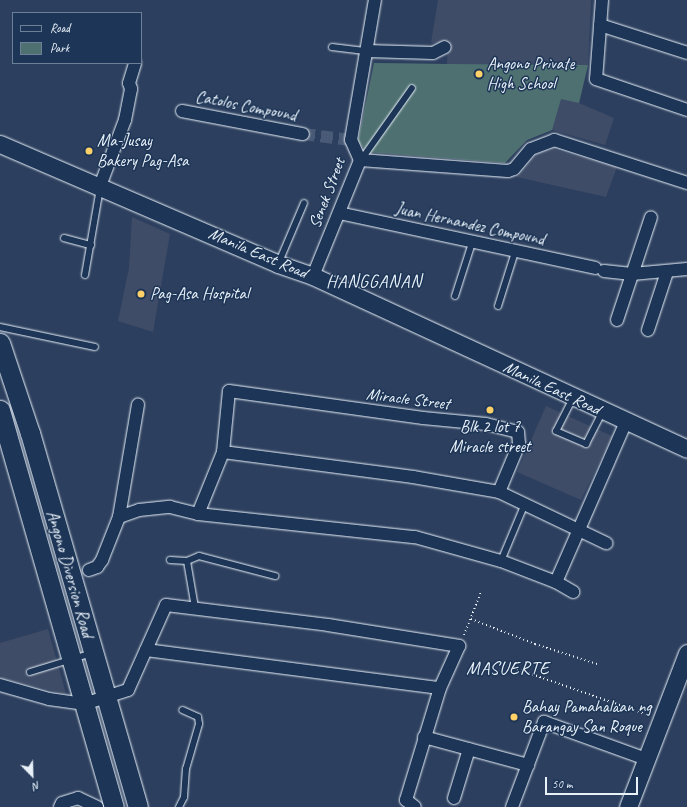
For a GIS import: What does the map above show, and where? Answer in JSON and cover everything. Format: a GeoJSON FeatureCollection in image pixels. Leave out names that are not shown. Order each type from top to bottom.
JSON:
{"type":"FeatureCollection","features":[{"type":"Feature","properties":{"kind":"main road","name":"Manila East Road"},"geometry":{"type":"LineString","coordinates":[[2,146],[100,186],[278,264],[313,276],[398,317],[575,396],[626,422],[687,449]]}},
{"type":"Feature","properties":{"kind":"main road","name":"Angono Diversion Road"},"geometry":{"type":"LineString","coordinates":[[0,343],[28,426],[138,807]]}},
{"type":"Feature","properties":{"kind":"main road","name":"Angono Diversion Road"},"geometry":{"type":"LineString","coordinates":[[0,410],[114,807]]}},
{"type":"Feature","properties":{"kind":"main road"},"geometry":{"type":"LineString","coordinates":[[628,807],[660,720],[687,653]]}},
{"type":"Feature","properties":{"kind":"street","name":"Senek Street"},"geometry":{"type":"LineString","coordinates":[[313,276],[360,160],[350,140],[367,52],[375,0]]}},
{"type":"Feature","properties":{"kind":"street"},"geometry":{"type":"LineString","coordinates":[[602,0],[596,79],[687,110]]}},
{"type":"Feature","properties":{"kind":"street"},"geometry":{"type":"LineString","coordinates":[[600,25],[687,53]]}},
{"type":"Feature","properties":{"kind":"street"},"geometry":{"type":"LineString","coordinates":[[367,52],[433,53],[445,47]]}},
{"type":"Feature","properties":{"kind":"street"},"geometry":{"type":"LineString","coordinates":[[100,186],[125,120],[131,88],[129,83],[135,64]]}},
{"type":"Feature","properties":{"kind":"street","name":"Catolos Compound"},"geometry":{"type":"LineString","coordinates":[[182,111],[303,134]]}},
{"type":"Feature","properties":{"kind":"street"},"geometry":{"type":"LineString","coordinates":[[360,160],[508,171],[514,169],[531,149],[554,140],[687,183]]}},
{"type":"Feature","properties":{"kind":"street","name":"Juan Hernandez Compound"},"geometry":{"type":"LineString","coordinates":[[339,213],[600,270],[632,274],[668,272],[687,269]]}},
{"type":"Feature","properties":{"kind":"street"},"geometry":{"type":"LineString","coordinates":[[617,320],[651,217]]}},
{"type":"Feature","properties":{"kind":"street"},"geometry":{"type":"LineString","coordinates":[[648,330],[668,272]]}},
{"type":"Feature","properties":{"kind":"street","name":"Miracle Street"},"geometry":{"type":"LineString","coordinates":[[223,452],[229,391],[407,416],[486,424],[518,432],[519,444],[499,492]]}},
{"type":"Feature","properties":{"kind":"street"},"geometry":{"type":"LineString","coordinates":[[89,570],[97,567],[102,560],[119,517],[138,405]]}},
{"type":"Feature","properties":{"kind":"street"},"geometry":{"type":"LineString","coordinates":[[556,582],[577,531],[626,422]]}},
{"type":"Feature","properties":{"kind":"street"},"geometry":{"type":"LineString","coordinates":[[198,514],[223,452],[413,477],[499,492],[524,506],[556,518],[577,531],[606,542]]}},
{"type":"Feature","properties":{"kind":"street"},"geometry":{"type":"LineString","coordinates":[[119,517],[139,510],[170,507],[198,514],[415,537],[501,561],[556,582],[573,592]]}},
{"type":"Feature","properties":{"kind":"street"},"geometry":{"type":"LineString","coordinates":[[0,685],[49,699],[84,704],[128,690],[166,605],[328,625],[460,646],[440,688],[406,800],[415,807]]}},
{"type":"Feature","properties":{"kind":"street"},"geometry":{"type":"LineString","coordinates":[[146,650],[440,688]]}},
{"type":"Feature","properties":{"kind":"street"},"geometry":{"type":"LineString","coordinates":[[512,807],[544,722],[646,759]]}},
{"type":"Feature","properties":{"kind":"street"},"geometry":{"type":"LineString","coordinates":[[424,737],[528,766]]}},
{"type":"Feature","properties":{"kind":"street"},"geometry":{"type":"LineString","coordinates":[[454,798],[469,749]]}},
{"type":"Feature","properties":{"kind":"street"},"geometry":{"type":"LineString","coordinates":[[60,807],[62,803],[78,798],[97,807]]}},
{"type":"Feature","properties":{"kind":"lane"},"geometry":{"type":"LineString","coordinates":[[332,48],[367,52]]}},
{"type":"Feature","properties":{"kind":"lane"},"geometry":{"type":"LineString","coordinates":[[360,160],[412,88]]}},
{"type":"Feature","properties":{"kind":"lane"},"geometry":{"type":"LineString","coordinates":[[85,275],[100,186]]}},
{"type":"Feature","properties":{"kind":"lane"},"geometry":{"type":"LineString","coordinates":[[278,264],[304,203]]}},
{"type":"Feature","properties":{"kind":"lane"},"geometry":{"type":"LineString","coordinates":[[64,238],[91,245]]}},
{"type":"Feature","properties":{"kind":"lane"},"geometry":{"type":"LineString","coordinates":[[455,296],[472,243]]}},
{"type":"Feature","properties":{"kind":"lane"},"geometry":{"type":"LineString","coordinates":[[498,306],[515,252]]}},
{"type":"Feature","properties":{"kind":"lane"},"geometry":{"type":"LineString","coordinates":[[0,327],[95,347]]}},
{"type":"Feature","properties":{"kind":"lane"},"geometry":{"type":"LineString","coordinates":[[575,396],[556,432],[586,444],[603,411]]}},
{"type":"Feature","properties":{"kind":"lane"},"geometry":{"type":"LineString","coordinates":[[501,561],[524,506]]}},
{"type":"Feature","properties":{"kind":"lane"},"geometry":{"type":"LineString","coordinates":[[170,560],[187,561],[199,556],[275,576]]}},
{"type":"Feature","properties":{"kind":"lane"},"geometry":{"type":"LineString","coordinates":[[187,561],[195,608]]}},
{"type":"Feature","properties":{"kind":"lane"},"geometry":{"type":"LineString","coordinates":[[30,672],[93,653]]}},
{"type":"Feature","properties":{"kind":"lane"},"geometry":{"type":"LineString","coordinates":[[178,807],[184,798],[186,769],[199,724],[198,717],[182,710]]}},
{"type":"Feature","properties":{"kind":"path"},"geometry":{"type":"LineString","coordinates":[[460,646],[481,592]]}},
{"type":"Feature","properties":{"kind":"path"},"geometry":{"type":"LineString","coordinates":[[471,619],[535,644],[600,665]]}},
{"type":"Feature","properties":{"kind":"path"},"geometry":{"type":"LineString","coordinates":[[517,669],[660,720]]}},
{"type":"Feature","properties":{"kind":"shaded area","name":"Angono Private High School"},"geometry":{"type":"Polygon","coordinates":[[[438,0],[591,0],[588,65],[579,103],[614,118],[605,145],[552,130],[527,140],[505,163],[372,153],[362,147],[374,63],[447,64],[448,42],[431,43],[438,0]]]}},
{"type":"Feature","properties":{"kind":"shaded area"},"geometry":{"type":"Polygon","coordinates":[[[553,149],[617,167],[606,197],[517,177],[537,154],[553,149]]]}},
{"type":"Feature","properties":{"kind":"shaded area","name":"Pag-Asa Hospital"},"geometry":{"type":"Polygon","coordinates":[[[132,217],[170,234],[153,332],[118,321],[129,268],[132,217]]]}},
{"type":"Feature","properties":{"kind":"shaded area"},"geometry":{"type":"Polygon","coordinates":[[[546,406],[612,436],[581,500],[517,472],[546,406]]]}},
{"type":"Feature","properties":{"kind":"shaded area"},"geometry":{"type":"Polygon","coordinates":[[[48,629],[66,694],[0,678],[0,643],[48,629]]]}},
{"type":"Feature","properties":{"kind":"green space","name":"Angono Private High School"},"geometry":{"type":"Polygon","coordinates":[[[374,63],[588,65],[579,103],[561,99],[552,130],[527,140],[505,163],[367,152],[358,141],[374,63]]]}},
{"type":"Feature","properties":{"kind":"tunnel"},"geometry":{"type":"LineString","coordinates":[[303,134],[351,140]]}},
{"type":"Feature","properties":{"kind":"place","name":"Angono Private High School"},"geometry":{"type":"Point","coordinates":[479,74]}},
{"type":"Feature","properties":{"kind":"place","name":"Ma-Jusay Bakery Pag-Asa"},"geometry":{"type":"Point","coordinates":[89,151]}},
{"type":"Feature","properties":{"kind":"place","name":"Pag-Asa Hospital"},"geometry":{"type":"Point","coordinates":[141,294]}},
{"type":"Feature","properties":{"kind":"place","name":"Blk 2 lot 7 Miracle street"},"geometry":{"type":"Point","coordinates":[490,410]}},
{"type":"Feature","properties":{"kind":"place","name":"Bahay Pamahalaan ng Barangay San Roque"},"geometry":{"type":"Point","coordinates":[514,717]}},
{"type":"Feature","properties":{"kind":"district","name":"HANGGANAN"},"geometry":{"type":"Point","coordinates":[374,281]}},
{"type":"Feature","properties":{"kind":"district","name":"MASUERTE"},"geometry":{"type":"Point","coordinates":[508,668]}}]}
